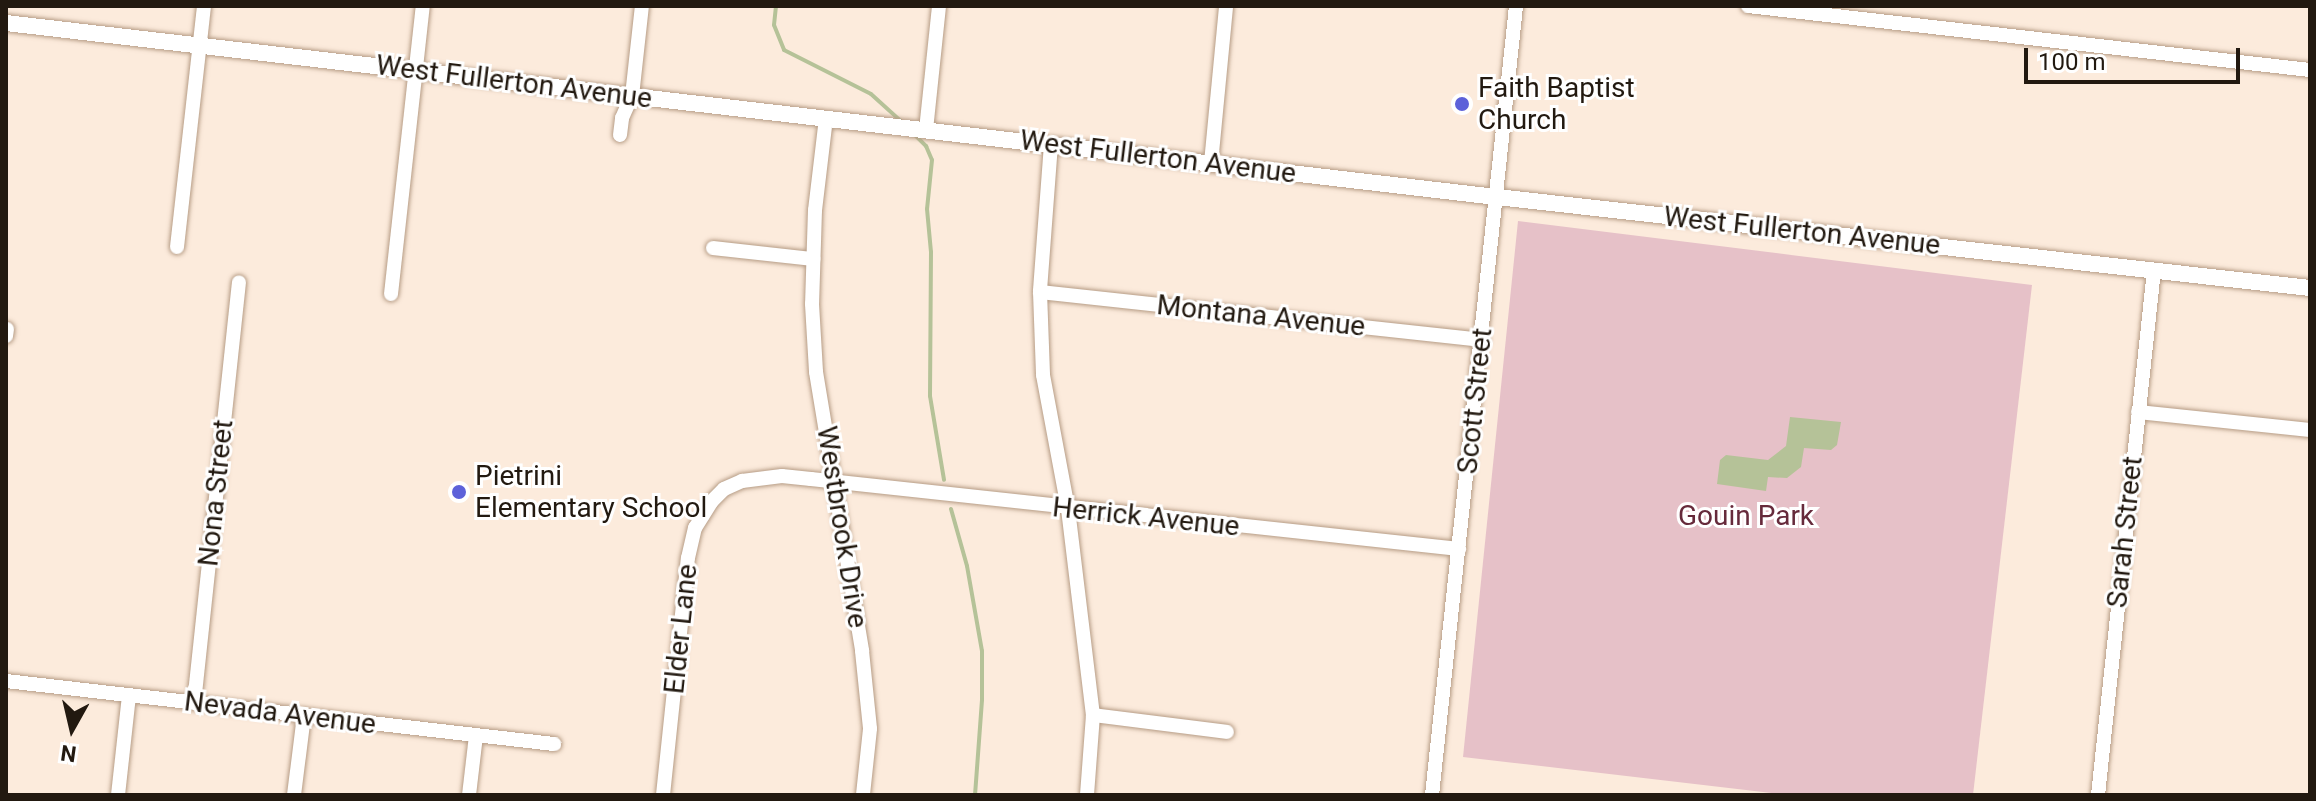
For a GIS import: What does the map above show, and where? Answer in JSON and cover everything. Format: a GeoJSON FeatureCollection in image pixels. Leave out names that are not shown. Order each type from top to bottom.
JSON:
{"type":"FeatureCollection","features":[{"type":"Feature","properties":{"kind":"street"},"geometry":{"type":"LineString","coordinates":[[177,247],[204,6]]}},
{"type":"Feature","properties":{"kind":"street"},"geometry":{"type":"LineString","coordinates":[[391,294],[423,6]]}},
{"type":"Feature","properties":{"kind":"street"},"geometry":{"type":"LineString","coordinates":[[620,135],[622,118],[632,96],[642,6]]}},
{"type":"Feature","properties":{"kind":"street"},"geometry":{"type":"LineString","coordinates":[[924,130],[939,6]]}},
{"type":"Feature","properties":{"kind":"street"},"geometry":{"type":"LineString","coordinates":[[1211,163],[1226,6]]}},
{"type":"Feature","properties":{"kind":"street","name":"Scott Street"},"geometry":{"type":"LineString","coordinates":[[1432,795],[1516,6]]}},
{"type":"Feature","properties":{"kind":"street"},"geometry":{"type":"LineString","coordinates":[[1748,6],[2310,70]]}},
{"type":"Feature","properties":{"kind":"street","name":"West Fullerton Avenue"},"geometry":{"type":"LineString","coordinates":[[6,23],[1497,197],[2310,288]]}},
{"type":"Feature","properties":{"kind":"street","name":"Westbrook Drive"},"geometry":{"type":"LineString","coordinates":[[826,118],[815,210],[813,259],[816,372],[862,651],[870,729],[863,795]]}},
{"type":"Feature","properties":{"kind":"street"},"geometry":{"type":"LineString","coordinates":[[1051,144],[1040,292],[1043,375],[1068,509],[1093,715],[1087,795]]}},
{"type":"Feature","properties":{"kind":"street"},"geometry":{"type":"LineString","coordinates":[[713,248],[813,259]]}},
{"type":"Feature","properties":{"kind":"street","name":"Sarah Street"},"geometry":{"type":"LineString","coordinates":[[2098,795],[2154,270]]}},
{"type":"Feature","properties":{"kind":"street","name":"Nona Street"},"geometry":{"type":"LineString","coordinates":[[194,703],[239,282]]}},
{"type":"Feature","properties":{"kind":"street","name":"Montana Avenue"},"geometry":{"type":"LineString","coordinates":[[1040,292],[1482,340]]}},
{"type":"Feature","properties":{"kind":"street"},"geometry":{"type":"LineString","coordinates":[[6,336],[7,329]]}},
{"type":"Feature","properties":{"kind":"street"},"geometry":{"type":"LineString","coordinates":[[2138,412],[2310,430]]}},
{"type":"Feature","properties":{"kind":"street","name":"Elder Lane"},"geometry":{"type":"LineString","coordinates":[[663,795],[688,558],[700,517],[724,489],[742,481],[782,476],[834,482]]}},
{"type":"Feature","properties":{"kind":"street","name":"Herrick Avenue"},"geometry":{"type":"LineString","coordinates":[[834,482],[1459,549]]}},
{"type":"Feature","properties":{"kind":"street","name":"Nevada Avenue"},"geometry":{"type":"LineString","coordinates":[[6,681],[554,744]]}},
{"type":"Feature","properties":{"kind":"street"},"geometry":{"type":"LineString","coordinates":[[118,795],[129,696]]}},
{"type":"Feature","properties":{"kind":"street"},"geometry":{"type":"LineString","coordinates":[[1093,715],[1227,732]]}},
{"type":"Feature","properties":{"kind":"street"},"geometry":{"type":"LineString","coordinates":[[294,795],[304,716]]}},
{"type":"Feature","properties":{"kind":"street"},"geometry":{"type":"LineString","coordinates":[[469,795],[476,735]]}},
{"type":"Feature","properties":{"kind":"green space","name":"Gouin Park"},"geometry":{"type":"Polygon","coordinates":[[[1518,221],[2032,285],[1973,795],[1789,795],[1463,757],[1518,221]]]}},
{"type":"Feature","properties":{"kind":"shaded area"},"geometry":{"type":"Polygon","coordinates":[[[1790,417],[1841,422],[1837,445],[1831,450],[1804,448],[1801,467],[1787,478],[1768,477],[1766,491],[1717,484],[1720,460],[1726,455],[1768,460],[1786,446],[1790,417]]]}},
{"type":"Feature","properties":{"kind":"waterway"},"geometry":{"type":"LineString","coordinates":[[776,6],[774,25],[784,50],[871,94],[903,123]]}},
{"type":"Feature","properties":{"kind":"waterway"},"geometry":{"type":"LineString","coordinates":[[915,135],[926,146],[932,160],[927,209],[931,252],[930,396],[944,480]]}},
{"type":"Feature","properties":{"kind":"waterway"},"geometry":{"type":"LineString","coordinates":[[951,509],[967,566],[982,651],[975,795]]}},
{"type":"Feature","properties":{"kind":"place","name":"Faith Baptist Church"},"geometry":{"type":"Point","coordinates":[1462,104]}},
{"type":"Feature","properties":{"kind":"place","name":"Pietrini Elementary School"},"geometry":{"type":"Point","coordinates":[459,492]}}]}
